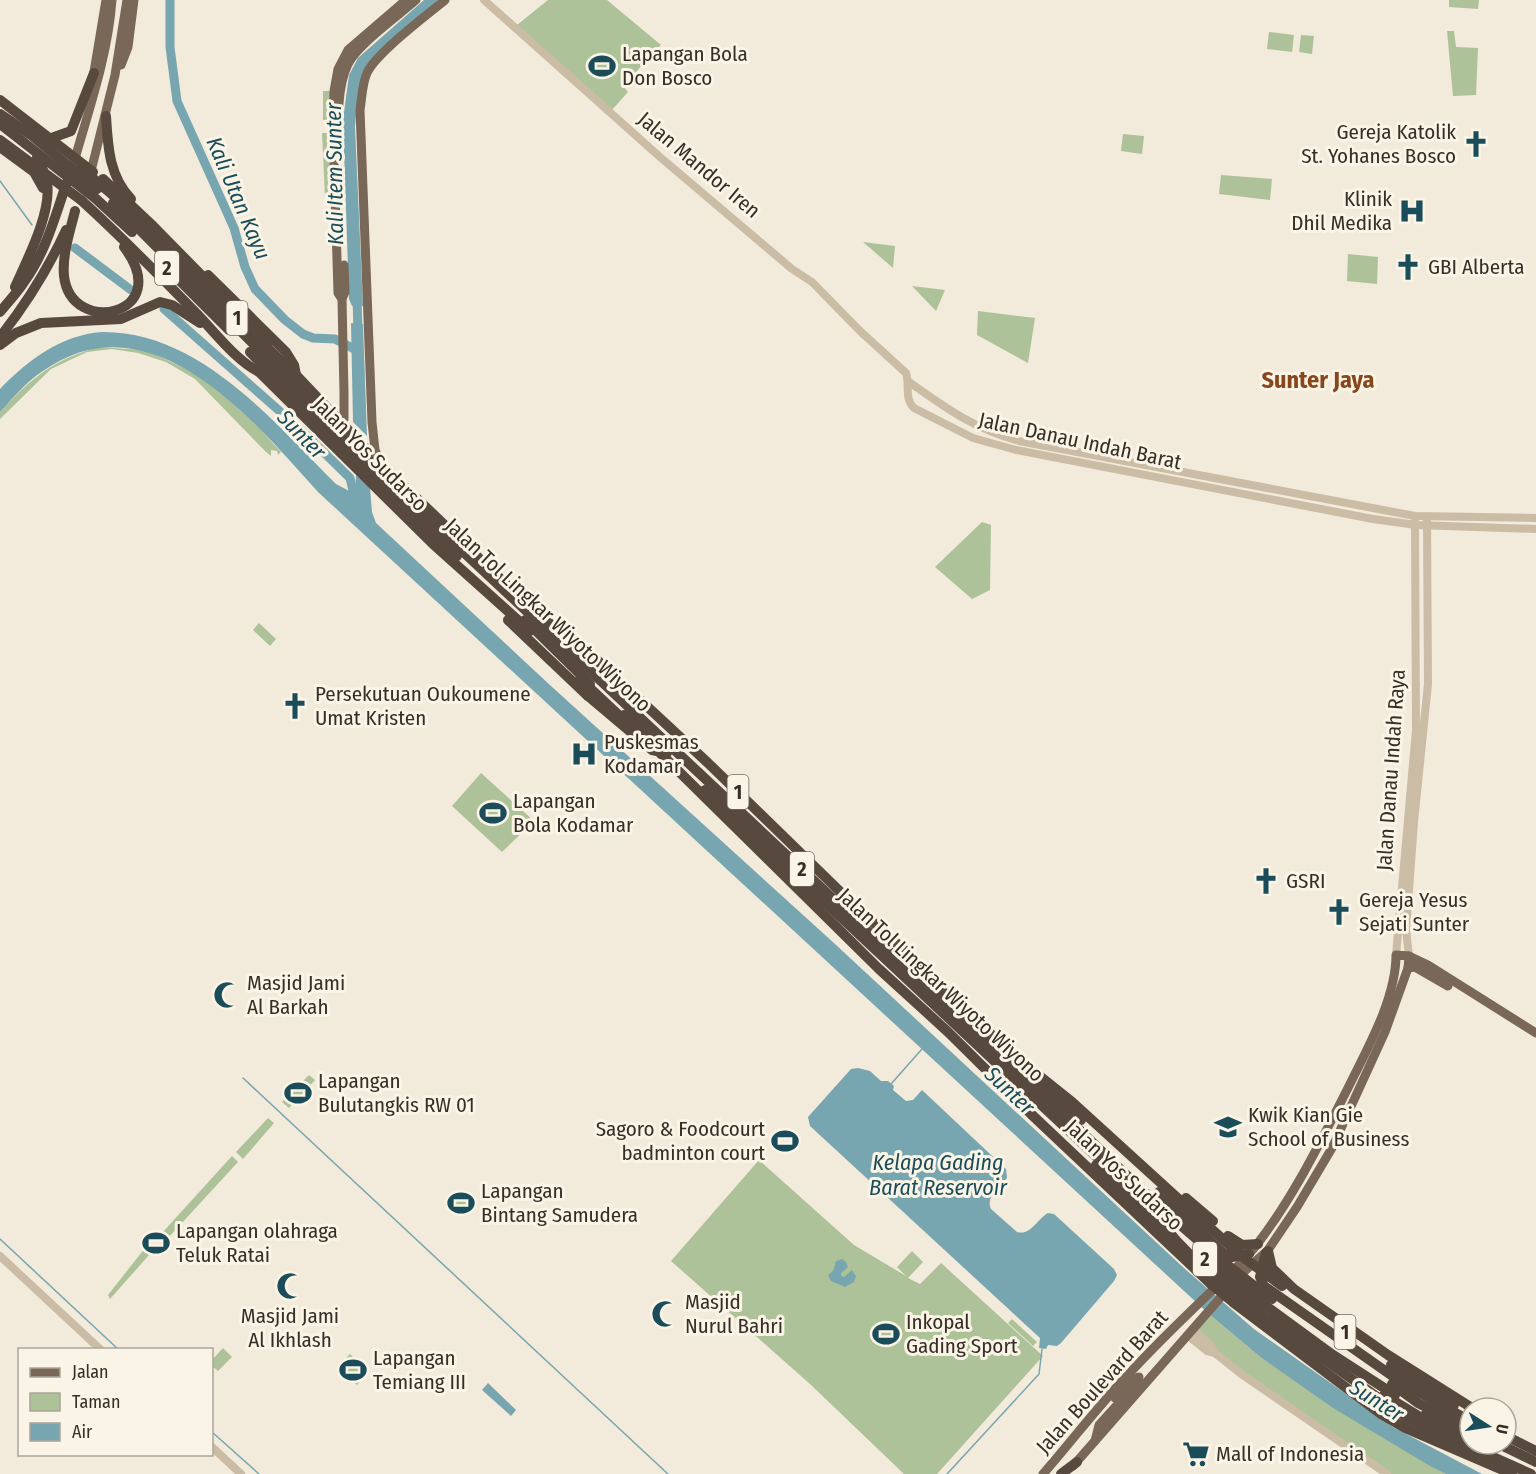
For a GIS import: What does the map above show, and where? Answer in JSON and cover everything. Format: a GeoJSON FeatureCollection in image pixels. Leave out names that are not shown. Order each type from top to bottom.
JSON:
{"type":"FeatureCollection","features":[{"type":"Feature","properties":{"kind":"highway"},"geometry":{"type":"LineString","coordinates":[[46,140],[70,131],[94,73]]}},
{"type":"Feature","properties":{"kind":"highway"},"geometry":{"type":"LineString","coordinates":[[2,101],[26,116],[27,125]]}},
{"type":"Feature","properties":{"kind":"highway","name":"1"},"geometry":{"type":"LineString","coordinates":[[2,101],[82,176]]}},
{"type":"Feature","properties":{"kind":"highway","name":"1"},"geometry":{"type":"LineString","coordinates":[[2,101],[16,118],[74,162],[82,176],[82,196]]}},
{"type":"Feature","properties":{"kind":"highway","name":"Jalan Tol Lingkar Wiyoto Wiyono"},"geometry":{"type":"LineString","coordinates":[[0,114],[40,142],[113,203],[423,514],[1182,1226],[1234,1272],[1419,1403],[1458,1423]]}},
{"type":"Feature","properties":{"kind":"highway"},"geometry":{"type":"LineString","coordinates":[[105,116],[112,167],[122,189],[286,352],[294,365],[296,375]]}},
{"type":"Feature","properties":{"kind":"highway","name":"Jalan Tol Lingkar Wiyoto Wiyono"},"geometry":{"type":"LineString","coordinates":[[0,124],[95,198],[411,513],[590,684],[667,753],[810,890],[1028,1092],[1157,1217],[1230,1280],[1306,1336],[1458,1436]]}},
{"type":"Feature","properties":{"kind":"highway","name":"1"},"geometry":{"type":"LineString","coordinates":[[0,131],[37,157],[82,176]]}},
{"type":"Feature","properties":{"kind":"highway"},"geometry":{"type":"LineString","coordinates":[[107,137],[106,169],[115,197]]}},
{"type":"Feature","properties":{"kind":"highway","name":"1"},"geometry":{"type":"LineString","coordinates":[[0,140],[82,196]]}},
{"type":"Feature","properties":{"kind":"highway"},"geometry":{"type":"LineString","coordinates":[[0,147],[28,166],[38,176],[43,187],[45,209]]}},
{"type":"Feature","properties":{"kind":"highway"},"geometry":{"type":"LineString","coordinates":[[3,307],[33,243],[45,209],[47,180],[37,157]]}},
{"type":"Feature","properties":{"kind":"highway"},"geometry":{"type":"LineString","coordinates":[[0,337],[35,290],[64,240],[82,196],[82,176],[74,162]]}},
{"type":"Feature","properties":{"kind":"highway"},"geometry":{"type":"LineString","coordinates":[[3,307],[24,283],[82,176]]}},
{"type":"Feature","properties":{"kind":"highway","name":"Jalan Yos Sudarso"},"geometry":{"type":"LineString","coordinates":[[82,176],[115,197],[296,375],[381,465],[809,873],[912,957],[927,978],[1249,1262],[1405,1375],[1458,1407]]}},
{"type":"Feature","properties":{"kind":"highway","name":"Jalan Yos Sudarso"},"geometry":{"type":"LineString","coordinates":[[82,176],[153,226],[288,363],[296,375]]}},
{"type":"Feature","properties":{"kind":"highway","name":"Jalan Yos Sudarso"},"geometry":{"type":"LineString","coordinates":[[82,196],[249,367],[259,372],[433,544],[674,765],[879,969],[1212,1285],[1381,1414],[1405,1428],[1512,1474]]}},
{"type":"Feature","properties":{"kind":"highway","name":"Jalan Yos Sudarso"},"geometry":{"type":"LineString","coordinates":[[82,196],[255,363],[259,372]]}},
{"type":"Feature","properties":{"kind":"highway"},"geometry":{"type":"LineString","coordinates":[[64,240],[64,276],[69,292],[74,298],[83,307],[92,311],[109,313],[122,309],[128,305],[138,289],[138,273],[128,252],[105,222]]}},
{"type":"Feature","properties":{"kind":"highway"},"geometry":{"type":"LineString","coordinates":[[0,345],[16,333],[41,323],[114,320],[128,317],[156,303],[172,305],[200,323],[203,322]]}},
{"type":"Feature","properties":{"kind":"highway"},"geometry":{"type":"LineString","coordinates":[[230,341],[234,330],[244,326]]}},
{"type":"Feature","properties":{"kind":"highway"},"geometry":{"type":"LineString","coordinates":[[433,544],[436,552],[577,687],[652,750],[667,753]]}},
{"type":"Feature","properties":{"kind":"highway","name":"Jalan Yos Sudarso"},"geometry":{"type":"LineString","coordinates":[[541,617],[585,651],[691,747],[808,860],[875,929]]}},
{"type":"Feature","properties":{"kind":"highway"},"geometry":{"type":"LineString","coordinates":[[539,637],[548,636],[549,626]]}},
{"type":"Feature","properties":{"kind":"highway"},"geometry":{"type":"LineString","coordinates":[[585,651],[589,660],[830,888],[837,902]]}},
{"type":"Feature","properties":{"kind":"highway"},"geometry":{"type":"LineString","coordinates":[[586,682],[583,678],[584,671],[590,667],[594,668]]}},
{"type":"Feature","properties":{"kind":"highway"},"geometry":{"type":"LineString","coordinates":[[808,860],[809,873]]}},
{"type":"Feature","properties":{"kind":"highway"},"geometry":{"type":"LineString","coordinates":[[912,998],[914,987],[927,978]]}},
{"type":"Feature","properties":{"kind":"highway"},"geometry":{"type":"LineString","coordinates":[[1020,1073],[1037,1083],[1108,1144],[1224,1254],[1232,1257],[1249,1254]]}},
{"type":"Feature","properties":{"kind":"highway"},"geometry":{"type":"LineString","coordinates":[[1021,1103],[1037,1112],[1216,1278],[1215,1288]]}},
{"type":"Feature","properties":{"kind":"highway"},"geometry":{"type":"LineString","coordinates":[[1080,1111],[1090,1113],[1101,1121],[1234,1242],[1249,1246],[1258,1244]]}},
{"type":"Feature","properties":{"kind":"highway"},"geometry":{"type":"LineString","coordinates":[[1157,1217],[1170,1235],[1230,1290],[1335,1368],[1408,1419],[1458,1437]]}},
{"type":"Feature","properties":{"kind":"highway"},"geometry":{"type":"LineString","coordinates":[[1267,1252],[1260,1277],[1264,1286],[1401,1382],[1458,1416]]}},
{"type":"Feature","properties":{"kind":"highway"},"geometry":{"type":"LineString","coordinates":[[1267,1252],[1272,1268],[1294,1288],[1388,1354],[1458,1399]]}},
{"type":"Feature","properties":{"kind":"highway"},"geometry":{"type":"LineString","coordinates":[[1254,1302],[1255,1292],[1264,1286]]}},
{"type":"Feature","properties":{"kind":"highway"},"geometry":{"type":"LineString","coordinates":[[1229,1287],[1254,1302],[1286,1328],[1369,1385],[1458,1436]]}},
{"type":"Feature","properties":{"kind":"highway"},"geometry":{"type":"LineString","coordinates":[[1518,1442],[1536,1451]]}},
{"type":"Feature","properties":{"kind":"highway"},"geometry":{"type":"LineString","coordinates":[[1518,1446],[1536,1456]]}},
{"type":"Feature","properties":{"kind":"highway"},"geometry":{"type":"LineString","coordinates":[[1518,1453],[1536,1462]]}},
{"type":"Feature","properties":{"kind":"highway"},"geometry":{"type":"LineString","coordinates":[[1496,1456],[1531,1474]]}},
{"type":"Feature","properties":{"kind":"highway"},"geometry":{"type":"LineString","coordinates":[[1504,1456],[1536,1471]]}},
{"type":"Feature","properties":{"kind":"highway"},"geometry":{"type":"LineString","coordinates":[[1063,1474],[1077,1462]]}},
{"type":"Feature","properties":{"kind":"main road"},"geometry":{"type":"LineString","coordinates":[[96,87],[94,73],[106,0]]}},
{"type":"Feature","properties":{"kind":"main road"},"geometry":{"type":"LineString","coordinates":[[74,162],[96,87],[106,44],[112,0]]}},
{"type":"Feature","properties":{"kind":"main road"},"geometry":{"type":"LineString","coordinates":[[82,176],[105,116],[115,75],[127,0]]}},
{"type":"Feature","properties":{"kind":"main road"},"geometry":{"type":"LineString","coordinates":[[115,75],[128,47],[134,0]]}},
{"type":"Feature","properties":{"kind":"main road"},"geometry":{"type":"LineString","coordinates":[[342,299],[338,293],[333,125],[334,91],[338,69],[348,50],[406,0]]}},
{"type":"Feature","properties":{"kind":"main road"},"geometry":{"type":"LineString","coordinates":[[346,428],[342,334],[342,299],[345,292],[339,138],[343,81],[355,53],[416,0]]}},
{"type":"Feature","properties":{"kind":"main road"},"geometry":{"type":"LineString","coordinates":[[370,451],[372,422],[360,110],[366,75],[372,66],[383,53],[445,0]]}},
{"type":"Feature","properties":{"kind":"main road"},"geometry":{"type":"LineString","coordinates":[[1376,1041],[1392,985],[1396,955],[1409,956],[1536,1033]]}},
{"type":"Feature","properties":{"kind":"main road"},"geometry":{"type":"LineString","coordinates":[[1370,1052],[1408,968],[1409,956]]}},
{"type":"Feature","properties":{"kind":"main road"},"geometry":{"type":"LineString","coordinates":[[1408,968],[1412,966],[1419,969],[1536,1039]]}},
{"type":"Feature","properties":{"kind":"main road","name":"Jalan Boulevard Barat"},"geometry":{"type":"LineString","coordinates":[[1043,1474],[1128,1374],[1258,1244],[1320,1143],[1370,1052]]}},
{"type":"Feature","properties":{"kind":"main road","name":"Jalan Boulevard Barat"},"geometry":{"type":"LineString","coordinates":[[1077,1462],[1229,1287],[1267,1252],[1332,1148],[1370,1052]]}},
{"type":"Feature","properties":{"kind":"main road"},"geometry":{"type":"LineString","coordinates":[[1052,1465],[1064,1456],[1118,1394],[1134,1378],[1139,1377],[1137,1383],[1099,1425],[1095,1442]]}},
{"type":"Feature","properties":{"kind":"street","name":"Jalan Mandor Iren"},"geometry":{"type":"LineString","coordinates":[[484,0],[660,157],[792,269],[812,282],[860,331],[906,373],[909,382]]}},
{"type":"Feature","properties":{"kind":"street","name":"Jalan Danau Indah Barat"},"geometry":{"type":"LineString","coordinates":[[909,382],[954,415],[996,434],[1019,441],[1421,516],[1536,518]]}},
{"type":"Feature","properties":{"kind":"street","name":"Jalan Danau Indah Barat"},"geometry":{"type":"LineString","coordinates":[[909,382],[908,399],[914,408],[973,438],[1027,453],[1373,519],[1421,525],[1536,529]]}},
{"type":"Feature","properties":{"kind":"street"},"geometry":{"type":"LineString","coordinates":[[1421,516],[1421,525]]}},
{"type":"Feature","properties":{"kind":"street","name":"Jalan Danau Indah Raya"},"geometry":{"type":"LineString","coordinates":[[1396,955],[1414,762],[1421,516]]}},
{"type":"Feature","properties":{"kind":"street","name":"Jalan Danau Indah Raya"},"geometry":{"type":"LineString","coordinates":[[1409,956],[1406,930],[1428,684],[1421,525]]}},
{"type":"Feature","properties":{"kind":"street"},"geometry":{"type":"LineString","coordinates":[[1417,683],[1428,684]]}},
{"type":"Feature","properties":{"kind":"street"},"geometry":{"type":"LineString","coordinates":[[0,1256],[99,1348]]}},
{"type":"Feature","properties":{"kind":"street"},"geometry":{"type":"LineString","coordinates":[[1190,1332],[1211,1346],[1215,1353],[1244,1376],[1386,1473]]}},
{"type":"Feature","properties":{"kind":"street"},"geometry":{"type":"LineString","coordinates":[[213,1448],[241,1474]]}},
{"type":"Feature","properties":{"kind":"green space","name":"Lapangan Bola Don Bosco"},"geometry":{"type":"Polygon","coordinates":[[[548,0],[607,0],[661,45],[623,86],[628,92],[612,110],[517,25],[548,0]]]}},
{"type":"Feature","properties":{"kind":"green space"},"geometry":{"type":"Polygon","coordinates":[[[1449,0],[1479,0],[1478,9],[1449,7],[1449,0]]]}},
{"type":"Feature","properties":{"kind":"green space"},"geometry":{"type":"Polygon","coordinates":[[[1447,31],[1454,31],[1456,47],[1478,48],[1476,95],[1453,96],[1447,31]]]}},
{"type":"Feature","properties":{"kind":"green space"},"geometry":{"type":"Polygon","coordinates":[[[1269,32],[1294,35],[1292,52],[1267,49],[1269,32]]]}},
{"type":"Feature","properties":{"kind":"green space"},"geometry":{"type":"Polygon","coordinates":[[[1301,35],[1314,36],[1312,54],[1299,52],[1301,35]]]}},
{"type":"Feature","properties":{"kind":"green space"},"geometry":{"type":"Polygon","coordinates":[[[348,65],[333,137],[336,198],[325,197],[322,133],[333,133],[333,120],[323,120],[323,91],[334,91],[348,65]]]}},
{"type":"Feature","properties":{"kind":"green space"},"geometry":{"type":"Polygon","coordinates":[[[1123,134],[1144,136],[1142,154],[1121,151],[1123,134]]]}},
{"type":"Feature","properties":{"kind":"green space"},"geometry":{"type":"Polygon","coordinates":[[[1221,175],[1272,179],[1270,200],[1219,194],[1221,175]]]}},
{"type":"Feature","properties":{"kind":"green space"},"geometry":{"type":"Polygon","coordinates":[[[863,242],[895,246],[893,268],[863,242]]]}},
{"type":"Feature","properties":{"kind":"green space"},"geometry":{"type":"Polygon","coordinates":[[[1348,254],[1378,257],[1377,284],[1347,281],[1348,254]]]}},
{"type":"Feature","properties":{"kind":"green space"},"geometry":{"type":"Polygon","coordinates":[[[912,286],[945,290],[936,311],[912,286]]]}},
{"type":"Feature","properties":{"kind":"green space"},"geometry":{"type":"Polygon","coordinates":[[[978,311],[1035,318],[1028,363],[977,335],[978,311]]]}},
{"type":"Feature","properties":{"kind":"green space"},"geometry":{"type":"Polygon","coordinates":[[[98,347],[146,350],[190,371],[220,391],[281,452],[278,455],[277,451],[271,450],[271,456],[265,451],[195,379],[166,362],[138,353],[112,349],[87,352],[51,369],[0,419],[0,412],[33,380],[55,364],[98,347]]]}},
{"type":"Feature","properties":{"kind":"green space"},"geometry":{"type":"Polygon","coordinates":[[[982,522],[991,525],[990,590],[972,599],[935,567],[982,522]]]}},
{"type":"Feature","properties":{"kind":"green space"},"geometry":{"type":"Polygon","coordinates":[[[259,623],[276,639],[270,646],[253,630],[259,623]]]}},
{"type":"Feature","properties":{"kind":"green space","name":"Lapangan Bola Kodamar"},"geometry":{"type":"Polygon","coordinates":[[[481,773],[534,821],[502,852],[452,806],[481,773]]]}},
{"type":"Feature","properties":{"kind":"green space","name":"Lapangan Bulutangkis RW 01"},"geometry":{"type":"Polygon","coordinates":[[[309,1075],[315,1080],[289,1108],[282,1102],[309,1075]]]}},
{"type":"Feature","properties":{"kind":"green space"},"geometry":{"type":"Polygon","coordinates":[[[268,1118],[274,1123],[243,1159],[236,1152],[268,1118]]]}},
{"type":"Feature","properties":{"kind":"green space"},"geometry":{"type":"Polygon","coordinates":[[[232,1156],[238,1162],[168,1238],[162,1233],[232,1156]]]}},
{"type":"Feature","properties":{"kind":"green space","name":"Inkopal Gading Sport"},"geometry":{"type":"Polygon","coordinates":[[[759,1160],[854,1245],[906,1276],[897,1267],[912,1251],[923,1262],[908,1278],[920,1284],[941,1263],[1043,1356],[937,1474],[904,1474],[810,1384],[671,1261],[759,1160]]]}},
{"type":"Feature","properties":{"kind":"green space","name":"Lapangan Bintang Samudera"},"geometry":{"type":"Polygon","coordinates":[[[457,1191],[473,1206],[464,1215],[448,1201],[457,1191]]]}},
{"type":"Feature","properties":{"kind":"green space"},"geometry":{"type":"Polygon","coordinates":[[[145,1248],[149,1255],[110,1299],[108,1295],[145,1248]]]}},
{"type":"Feature","properties":{"kind":"green space"},"geometry":{"type":"Polygon","coordinates":[[[1209,1314],[1259,1356],[1386,1439],[1446,1474],[1387,1474],[1215,1353],[1193,1329],[1209,1314]]]}},
{"type":"Feature","properties":{"kind":"green space"},"geometry":{"type":"Polygon","coordinates":[[[1012,1319],[1037,1342],[1033,1346],[1008,1323],[1012,1319]]]}},
{"type":"Feature","properties":{"kind":"green space"},"geometry":{"type":"Polygon","coordinates":[[[223,1348],[232,1357],[218,1371],[213,1367],[213,1359],[223,1348]]]}},
{"type":"Feature","properties":{"kind":"green space","name":"Lapangan Temiang III"},"geometry":{"type":"Polygon","coordinates":[[[350,1354],[368,1372],[357,1385],[337,1368],[350,1354]]]}},
{"type":"Feature","properties":{"kind":"water"},"geometry":{"type":"Polygon","coordinates":[[[424,0],[438,0],[367,65],[360,87],[355,127],[363,306],[352,306],[349,299],[343,120],[349,75],[358,58],[424,0]]]}},
{"type":"Feature","properties":{"kind":"water"},"geometry":{"type":"Polygon","coordinates":[[[351,323],[363,324],[367,436],[353,422],[351,323]]]}},
{"type":"Feature","properties":{"kind":"water"},"geometry":{"type":"Polygon","coordinates":[[[102,332],[137,336],[171,346],[202,363],[260,408],[336,484],[355,494],[356,475],[370,488],[372,512],[376,523],[1185,1269],[1254,1329],[1393,1427],[1482,1474],[1446,1474],[1430,1466],[1333,1408],[1259,1356],[1209,1314],[318,492],[262,432],[230,402],[196,376],[160,357],[122,348],[83,351],[37,375],[0,412],[0,389],[22,368],[59,344],[87,334],[102,332]]]}},
{"type":"Feature","properties":{"kind":"water","name":"Kelapa Gading Barat Reservoir"},"geometry":{"type":"Polygon","coordinates":[[[851,1069],[870,1071],[881,1081],[888,1081],[894,1086],[893,1090],[906,1101],[913,1100],[922,1090],[1006,1169],[1007,1178],[994,1192],[990,1205],[991,1209],[1017,1232],[1026,1232],[1048,1213],[1054,1214],[1114,1269],[1117,1275],[1114,1281],[1057,1346],[1048,1345],[1046,1349],[1039,1348],[1040,1338],[810,1126],[808,1117],[851,1069]]]}},
{"type":"Feature","properties":{"kind":"water"},"geometry":{"type":"Polygon","coordinates":[[[842,1259],[848,1267],[841,1273],[841,1276],[844,1277],[852,1270],[856,1276],[854,1282],[845,1287],[831,1281],[828,1275],[833,1271],[836,1261],[842,1259]]]}},
{"type":"Feature","properties":{"kind":"water"},"geometry":{"type":"Polygon","coordinates":[[[488,1383],[516,1410],[511,1416],[482,1390],[488,1383]]]}},
{"type":"Feature","properties":{"kind":"waterway","name":"Kali Utan Kayu"},"geometry":{"type":"LineString","coordinates":[[170,0],[170,47],[177,101],[234,228],[245,267],[255,289],[285,320],[303,334],[313,338],[335,339],[358,351]]}},
{"type":"Feature","properties":{"kind":"waterway"},"geometry":{"type":"LineString","coordinates":[[0,181],[32,225]]}},
{"type":"Feature","properties":{"kind":"waterway"},"geometry":{"type":"LineString","coordinates":[[75,248],[131,290]]}},
{"type":"Feature","properties":{"kind":"waterway"},"geometry":{"type":"LineString","coordinates":[[357,296],[358,333]]}},
{"type":"Feature","properties":{"kind":"waterway","name":"Sunter"},"geometry":{"type":"LineString","coordinates":[[164,309],[300,429],[350,478],[356,503]]}},
{"type":"Feature","properties":{"kind":"waterway"},"geometry":{"type":"LineString","coordinates":[[891,1084],[922,1049]]}},
{"type":"Feature","properties":{"kind":"waterway"},"geometry":{"type":"LineString","coordinates":[[243,1078],[668,1474]]}},
{"type":"Feature","properties":{"kind":"waterway"},"geometry":{"type":"LineString","coordinates":[[0,1239],[117,1348]]}},
{"type":"Feature","properties":{"kind":"waterway"},"geometry":{"type":"LineString","coordinates":[[947,1474],[1039,1374],[1042,1349]]}},
{"type":"Feature","properties":{"kind":"waterway"},"geometry":{"type":"LineString","coordinates":[[213,1433],[259,1474]]}},
{"type":"Feature","properties":{"kind":"place","name":"Lapangan Bola Don Bosco"},"geometry":{"type":"Point","coordinates":[602,66]}},
{"type":"Feature","properties":{"kind":"place","name":"Gereja Katolik St. Yohanes Bosco"},"geometry":{"type":"Point","coordinates":[1476,144]}},
{"type":"Feature","properties":{"kind":"place","name":"Klinik Dhil Medika"},"geometry":{"type":"Point","coordinates":[1412,211]}},
{"type":"Feature","properties":{"kind":"place","name":"GBI Alberta"},"geometry":{"type":"Point","coordinates":[1408,267]}},
{"type":"Feature","properties":{"kind":"place","name":"Persekutuan Oukoumene Umat Kristen"},"geometry":{"type":"Point","coordinates":[295,706]}},
{"type":"Feature","properties":{"kind":"place","name":"Puskesmas Kodamar"},"geometry":{"type":"Point","coordinates":[584,754]}},
{"type":"Feature","properties":{"kind":"place","name":"Lapangan Bola Kodamar"},"geometry":{"type":"Point","coordinates":[493,813]}},
{"type":"Feature","properties":{"kind":"place","name":"GSRI"},"geometry":{"type":"Point","coordinates":[1266,881]}},
{"type":"Feature","properties":{"kind":"place","name":"Gereja Yesus Sejati Sunter"},"geometry":{"type":"Point","coordinates":[1339,912]}},
{"type":"Feature","properties":{"kind":"place","name":"Masjid Jami Al Barkah"},"geometry":{"type":"Point","coordinates":[227,995]}},
{"type":"Feature","properties":{"kind":"place","name":"Lapangan Bulutangkis RW 01"},"geometry":{"type":"Point","coordinates":[298,1093]}},
{"type":"Feature","properties":{"kind":"place","name":"Kwik Kian Gie School of Business"},"geometry":{"type":"Point","coordinates":[1228,1127]}},
{"type":"Feature","properties":{"kind":"place","name":"Sagoro & Foodcourt badminton court"},"geometry":{"type":"Point","coordinates":[785,1141]}},
{"type":"Feature","properties":{"kind":"place","name":"Lapangan Bintang Samudera"},"geometry":{"type":"Point","coordinates":[461,1203]}},
{"type":"Feature","properties":{"kind":"place","name":"Lapangan olahraga Teluk Ratai"},"geometry":{"type":"Point","coordinates":[156,1243]}},
{"type":"Feature","properties":{"kind":"place","name":"Masjid Jami Al Ikhlash"},"geometry":{"type":"Point","coordinates":[290,1286]}},
{"type":"Feature","properties":{"kind":"place","name":"Masjid Nurul Bahri"},"geometry":{"type":"Point","coordinates":[665,1314]}},
{"type":"Feature","properties":{"kind":"place","name":"Inkopal Gading Sport"},"geometry":{"type":"Point","coordinates":[886,1334]}},
{"type":"Feature","properties":{"kind":"place","name":"Lapangan Temiang III"},"geometry":{"type":"Point","coordinates":[353,1370]}},
{"type":"Feature","properties":{"kind":"place","name":"Mall of Indonesia"},"geometry":{"type":"Point","coordinates":[1196,1454]}},
{"type":"Feature","properties":{"kind":"district","name":"Sunter Jaya"},"geometry":{"type":"Point","coordinates":[1318,380]}},
{"type":"Feature","properties":{"kind":"water label","name":"Kali Item Sunter"},"geometry":{"type":"Point","coordinates":[334,174]}}]}
